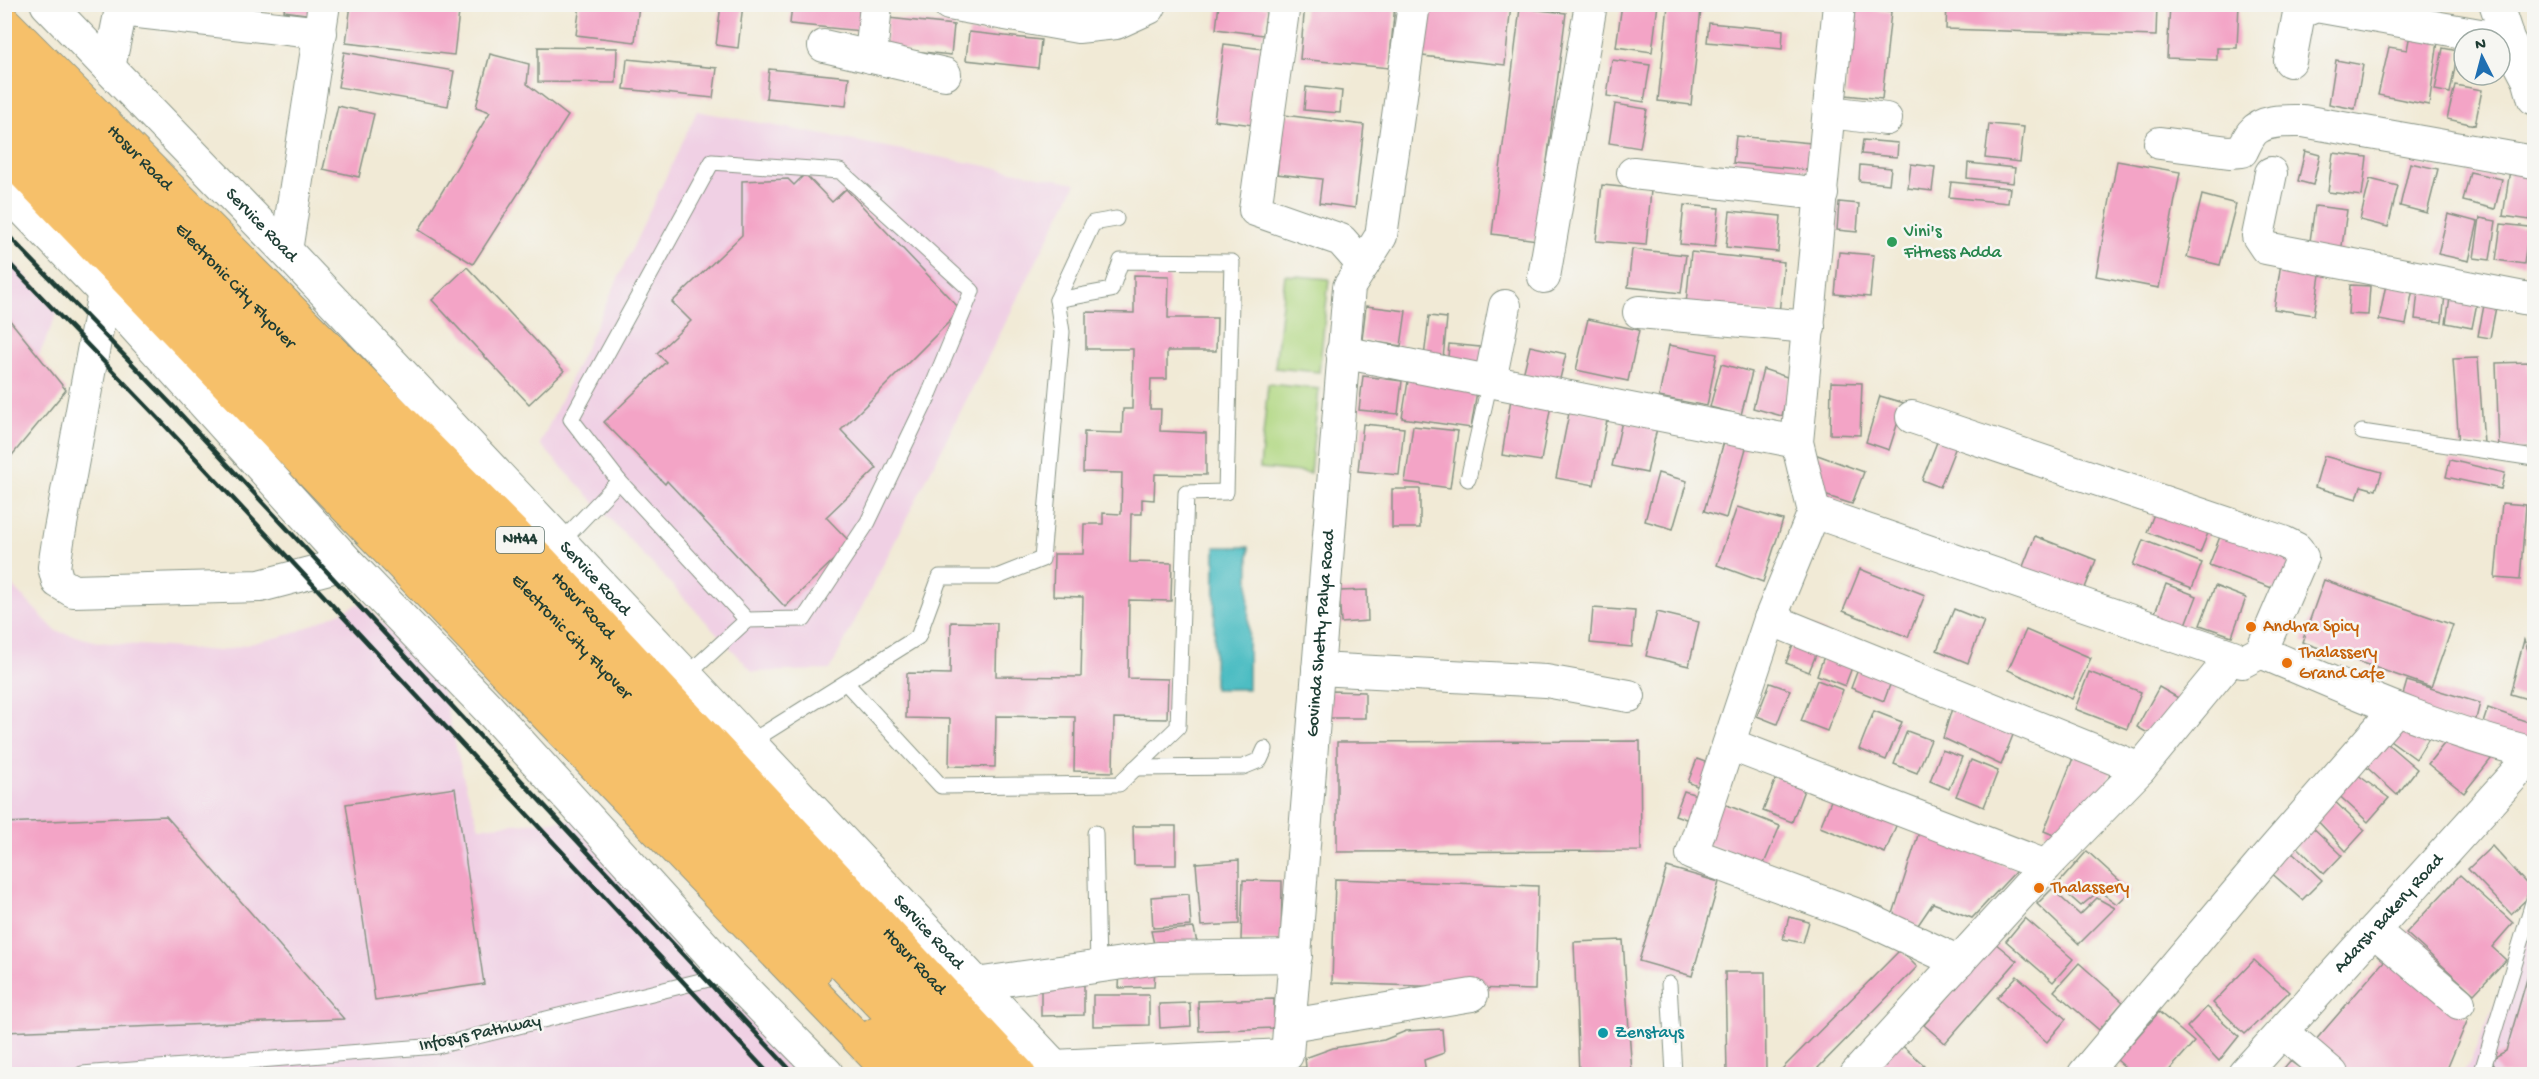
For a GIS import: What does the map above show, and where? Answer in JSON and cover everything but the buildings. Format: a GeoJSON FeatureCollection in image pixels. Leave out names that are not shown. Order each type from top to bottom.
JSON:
{"type":"FeatureCollection","features":[{"type":"Feature","properties":{"kind":"highway","name":"Hosur Road"},"geometry":{"type":"LineString","coordinates":[[4,22],[543,563],[1019,1074]]}},
{"type":"Feature","properties":{"kind":"highway","name":"Electronic City Flyover"},"geometry":{"type":"LineString","coordinates":[[4,45],[990,1074]]}},
{"type":"Feature","properties":{"kind":"highway","name":"Electronic City Flyover"},"geometry":{"type":"LineString","coordinates":[[4,91],[948,1074]]}},
{"type":"Feature","properties":{"kind":"highway"},"geometry":{"type":"LineString","coordinates":[[4,118],[914,1074]]}},
{"type":"Feature","properties":{"kind":"highway"},"geometry":{"type":"LineString","coordinates":[[4,152],[892,1074]]}},
{"type":"Feature","properties":{"kind":"street","name":"Service Road"},"geometry":{"type":"LineString","coordinates":[[47,4],[286,251],[976,984],[1060,1070]]}},
{"type":"Feature","properties":{"kind":"street"},"geometry":{"type":"LineString","coordinates":[[871,57],[876,4]]}},
{"type":"Feature","properties":{"kind":"street"},"geometry":{"type":"LineString","coordinates":[[950,4],[1054,13],[1078,27],[1116,23],[1149,8],[1151,4]]}},
{"type":"Feature","properties":{"kind":"street"},"geometry":{"type":"LineString","coordinates":[[1284,4],[1255,210],[1341,240],[1363,265]]}},
{"type":"Feature","properties":{"kind":"street","name":"Govinda Shetty Palya Road"},"geometry":{"type":"LineString","coordinates":[[1060,1070],[1287,1055],[1348,287],[1381,236],[1414,4]]}},
{"type":"Feature","properties":{"kind":"street"},"geometry":{"type":"LineString","coordinates":[[1544,277],[1591,4]]}},
{"type":"Feature","properties":{"kind":"street"},"geometry":{"type":"LineString","coordinates":[[1839,4],[1797,442],[1814,512],[1770,619],[1692,854],[1863,917],[1959,962]]}},
{"type":"Feature","properties":{"kind":"street"},"geometry":{"type":"LineString","coordinates":[[2279,4],[2281,56],[2299,13],[2316,6],[2452,30]]}},
{"type":"Feature","properties":{"kind":"street"},"geometry":{"type":"LineString","coordinates":[[2496,4],[2504,27]]}},
{"type":"Feature","properties":{"kind":"street"},"geometry":{"type":"LineString","coordinates":[[109,69],[121,7],[323,19],[286,251]]}},
{"type":"Feature","properties":{"kind":"street"},"geometry":{"type":"LineString","coordinates":[[824,46],[945,74]]}},
{"type":"Feature","properties":{"kind":"street"},"geometry":{"type":"LineString","coordinates":[[2512,49],[2534,96]]}},
{"type":"Feature","properties":{"kind":"street"},"geometry":{"type":"LineString","coordinates":[[1830,112],[1886,119]]}},
{"type":"Feature","properties":{"kind":"street"},"geometry":{"type":"LineString","coordinates":[[2160,143],[2229,152],[2242,151],[2252,133],[2262,126],[2279,122],[2303,121],[2535,162]]}},
{"type":"Feature","properties":{"kind":"street"},"geometry":{"type":"LineString","coordinates":[[1633,173],[1822,194]]}},
{"type":"Feature","properties":{"kind":"street"},"geometry":{"type":"LineString","coordinates":[[2271,173],[2258,236],[2266,248],[2535,300]]}},
{"type":"Feature","properties":{"kind":"street"},"geometry":{"type":"LineString","coordinates":[[4,189],[104,292],[348,563],[488,708],[729,974],[827,1074]]}},
{"type":"Feature","properties":{"kind":"street"},"geometry":{"type":"LineString","coordinates":[[104,292],[59,535],[54,567],[58,582],[72,591],[260,586],[348,563]]}},
{"type":"Feature","properties":{"kind":"street"},"geometry":{"type":"LineString","coordinates":[[1490,381],[1505,306]]}},
{"type":"Feature","properties":{"kind":"street"},"geometry":{"type":"LineString","coordinates":[[1639,312],[1809,327]]}},
{"type":"Feature","properties":{"kind":"street"},"geometry":{"type":"LineString","coordinates":[[1342,352],[1797,442]]}},
{"type":"Feature","properties":{"kind":"street"},"geometry":{"type":"LineString","coordinates":[[1856,1074],[2046,866],[2247,654],[2302,557],[2297,549],[2283,542],[1912,417]]}},
{"type":"Feature","properties":{"kind":"street"},"geometry":{"type":"LineString","coordinates":[[1814,512],[2247,654],[2507,747],[2534,753]]}},
{"type":"Feature","properties":{"kind":"street"},"geometry":{"type":"LineString","coordinates":[[1770,619],[2140,769]]}},
{"type":"Feature","properties":{"kind":"street"},"geometry":{"type":"LineString","coordinates":[[1318,669],[1546,681],[1629,696]]}},
{"type":"Feature","properties":{"kind":"street"},"geometry":{"type":"LineString","coordinates":[[2084,1074],[2261,864],[2396,709]]}},
{"type":"Feature","properties":{"kind":"street"},"geometry":{"type":"LineString","coordinates":[[1729,744],[2046,866]]}},
{"type":"Feature","properties":{"kind":"street","name":"Adarsh Bakery Road"},"geometry":{"type":"LineString","coordinates":[[2244,1074],[2534,753]]}},
{"type":"Feature","properties":{"kind":"street"},"geometry":{"type":"LineString","coordinates":[[2374,931],[2459,1003]]}},
{"type":"Feature","properties":{"kind":"street"},"geometry":{"type":"LineString","coordinates":[[976,984],[1158,958],[1296,956]]}},
{"type":"Feature","properties":{"kind":"street"},"geometry":{"type":"LineString","coordinates":[[1290,1025],[1472,995]]}},
{"type":"Feature","properties":{"kind":"street"},"geometry":{"type":"LineString","coordinates":[[2283,1032],[2332,1074]]}},
{"type":"Feature","properties":{"kind":"lane"},"geometry":{"type":"LineString","coordinates":[[686,676],[747,620],[804,619],[868,522],[928,398],[972,291],[840,171],[712,162],[572,419],[619,481],[747,620]]}},
{"type":"Feature","properties":{"kind":"lane"},"geometry":{"type":"LineString","coordinates":[[749,743],[918,637],[940,577],[997,577],[1042,559],[1062,332],[1057,300],[1093,223],[1116,219]]}},
{"type":"Feature","properties":{"kind":"lane"},"geometry":{"type":"LineString","coordinates":[[846,683],[941,786],[1119,783],[1178,727],[1186,492],[1226,492],[1232,262],[1121,261],[1111,290],[1057,300]]}},
{"type":"Feature","properties":{"kind":"lane"},"geometry":{"type":"LineString","coordinates":[[1468,479],[1490,381]]}},
{"type":"Feature","properties":{"kind":"lane"},"geometry":{"type":"LineString","coordinates":[[2362,432],[2535,458]]}},
{"type":"Feature","properties":{"kind":"lane"},"geometry":{"type":"LineString","coordinates":[[561,542],[619,481]]}},
{"type":"Feature","properties":{"kind":"lane"},"geometry":{"type":"LineString","coordinates":[[1135,768],[1157,770],[1243,767],[1260,760],[1264,749]]}},
{"type":"Feature","properties":{"kind":"lane"},"geometry":{"type":"LineString","coordinates":[[1095,833],[1098,966]]}},
{"type":"Feature","properties":{"kind":"lane"},"geometry":{"type":"LineString","coordinates":[[2483,1068],[2535,898]]}},
{"type":"Feature","properties":{"kind":"lane","name":"Infosys Pathway"},"geometry":{"type":"LineString","coordinates":[[82,1074],[223,1070],[437,1046],[729,974]]}},
{"type":"Feature","properties":{"kind":"lane"},"geometry":{"type":"LineString","coordinates":[[1670,984],[1674,1074]]}},
{"type":"Feature","properties":{"kind":"shaded area"},"geometry":{"type":"Polygon","coordinates":[[[697,111],[1076,183],[830,670],[753,672],[540,444],[697,111]]]}},
{"type":"Feature","properties":{"kind":"shaded area"},"geometry":{"type":"Polygon","coordinates":[[[5,253],[58,311],[11,421],[5,444],[5,253]]]}},
{"type":"Feature","properties":{"kind":"shaded area"},"geometry":{"type":"Polygon","coordinates":[[[4,577],[56,631],[98,642],[219,651],[292,634],[363,602],[441,684],[464,780],[479,827],[576,819],[695,969],[754,1019],[804,1074],[5,1074],[4,577]]]}},
{"type":"Feature","properties":{"kind":"shaded area"},"geometry":{"type":"Polygon","coordinates":[[[2534,912],[2534,1074],[2462,1074],[2470,1062],[2534,912]]]}},
{"type":"Feature","properties":{"kind":"green space"},"geometry":{"type":"Polygon","coordinates":[[[1285,275],[1329,279],[1319,372],[1275,368],[1285,275]]]}},
{"type":"Feature","properties":{"kind":"green space"},"geometry":{"type":"Polygon","coordinates":[[[1268,384],[1319,389],[1310,473],[1260,468],[1268,384]]]}},
{"type":"Feature","properties":{"kind":"water"},"geometry":{"type":"Polygon","coordinates":[[[1215,547],[1249,547],[1248,689],[1214,689],[1215,547]]]}},
{"type":"Feature","properties":{"kind":"railway"},"geometry":{"type":"LineString","coordinates":[[4,231],[173,406],[794,1074]]}},
{"type":"Feature","properties":{"kind":"railway"},"geometry":{"type":"LineString","coordinates":[[4,258],[158,418],[769,1074]]}},
{"type":"Feature","properties":{"kind":"place","name":"Vini's Fitness Adda"},"geometry":{"type":"Point","coordinates":[1892,242]}},
{"type":"Feature","properties":{"kind":"place","name":"Andhra Spicy"},"geometry":{"type":"Point","coordinates":[2251,627]}},
{"type":"Feature","properties":{"kind":"place","name":"Thalassery Grand Cafe"},"geometry":{"type":"Point","coordinates":[2287,663]}},
{"type":"Feature","properties":{"kind":"place","name":"Thalassery"},"geometry":{"type":"Point","coordinates":[2039,888]}},
{"type":"Feature","properties":{"kind":"place","name":"Zenstays"},"geometry":{"type":"Point","coordinates":[1603,1033]}}]}
